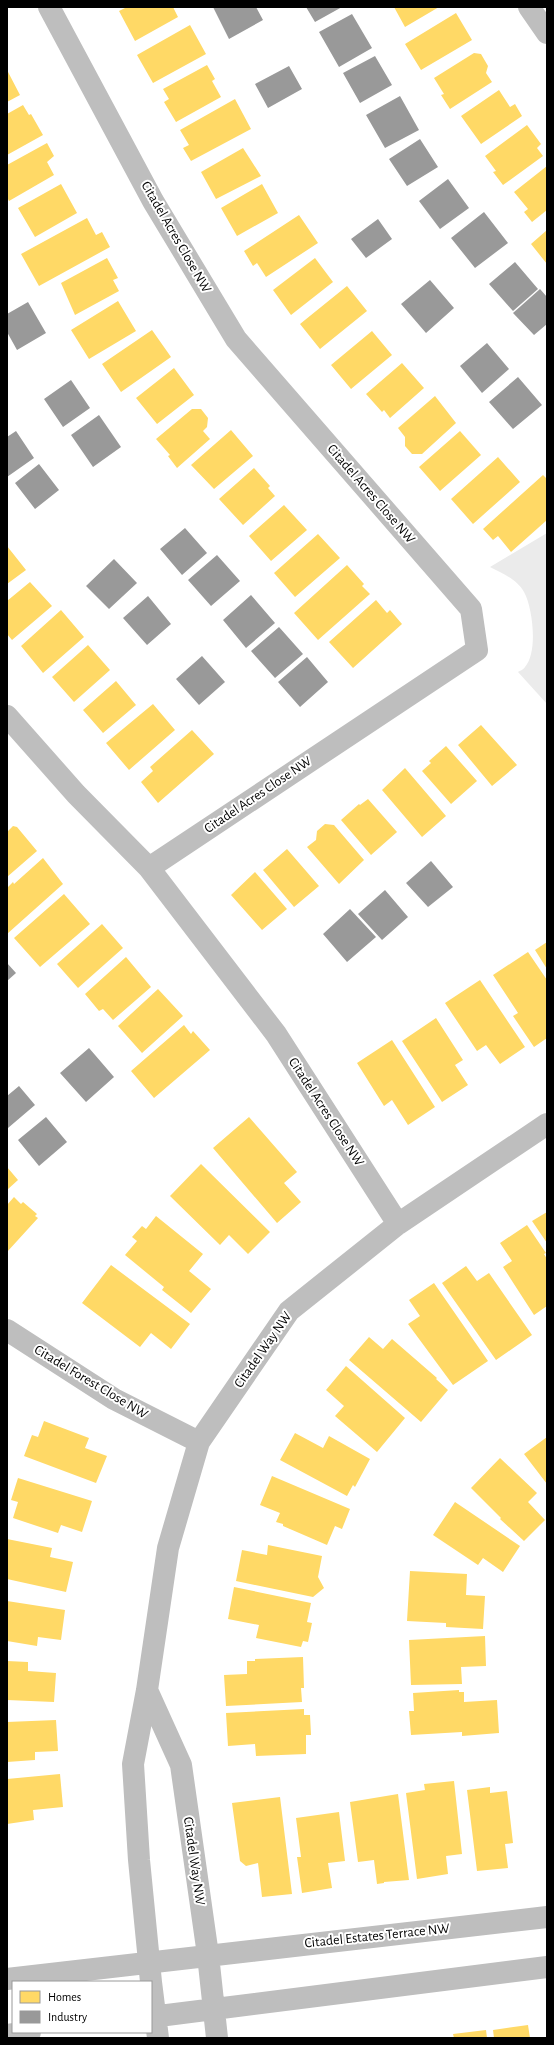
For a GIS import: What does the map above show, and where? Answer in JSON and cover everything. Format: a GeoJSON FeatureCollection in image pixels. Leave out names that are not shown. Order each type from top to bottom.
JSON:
{"type":"FeatureCollection","features":[{"type":"Feature","properties":{"kind":"street","name":"Citadel Acres Close NW"},"geometry":{"type":"LineString","coordinates":[[48,7],[153,200],[236,339],[471,610],[477,650],[149,868]]}},
{"type":"Feature","properties":{"kind":"street"},"geometry":{"type":"LineString","coordinates":[[529,7],[547,34]]}},
{"type":"Feature","properties":{"kind":"street","name":"Citadel Acres Close NW"},"geometry":{"type":"LineString","coordinates":[[7,716],[76,794],[149,868],[276,1034],[398,1224]]}},
{"type":"Feature","properties":{"kind":"street","name":"Citadel Way NW"},"geometry":{"type":"LineString","coordinates":[[150,1975],[139,1860],[133,1764],[147,1690],[168,1548],[199,1442],[289,1311],[398,1224],[547,1124]]}},
{"type":"Feature","properties":{"kind":"street","name":"Citadel Forest Close NW"},"geometry":{"type":"LineString","coordinates":[[7,1330],[114,1399],[199,1442]]}},
{"type":"Feature","properties":{"kind":"street","name":"Citadel Way NW"},"geometry":{"type":"LineString","coordinates":[[147,1690],[181,1766],[208,1955],[217,2038]]}},
{"type":"Feature","properties":{"kind":"street","name":"Citadel Estates Terrace NW"},"geometry":{"type":"LineString","coordinates":[[7,1979],[150,1975],[208,1955],[547,1917]]}},
{"type":"Feature","properties":{"kind":"street"},"geometry":{"type":"LineString","coordinates":[[153,2016],[214,2010],[547,1967]]}},
{"type":"Feature","properties":{"kind":"street","name":"Citadel Way NW"},"geometry":{"type":"LineString","coordinates":[[152,2002],[153,2016],[158,2038]]}},
{"type":"Feature","properties":{"kind":"street"},"geometry":{"type":"LineString","coordinates":[[7,2035],[22,2033]]}},
{"type":"Feature","properties":{"kind":"shaded area"},"geometry":{"type":"Polygon","coordinates":[[[547,533],[547,704],[518,672],[525,667],[532,652],[532,619],[527,599],[518,584],[509,577],[490,567],[547,533]]]}},
{"type":"Feature","properties":{"kind":"building: Homes"},"geometry":{"type":"Polygon","coordinates":[[[127,7],[173,7],[178,17],[135,41],[119,11],[127,7]]]}},
{"type":"Feature","properties":{"kind":"building: Homes"},"geometry":{"type":"Polygon","coordinates":[[[394,7],[439,7],[405,27],[394,7]]]}},
{"type":"Feature","properties":{"kind":"building: Homes"},"geometry":{"type":"Polygon","coordinates":[[[456,13],[472,40],[421,70],[405,44],[456,13]]]}},
{"type":"Feature","properties":{"kind":"building: Homes"},"geometry":{"type":"Polygon","coordinates":[[[190,25],[206,54],[153,83],[137,55],[190,25]]]}},
{"type":"Feature","properties":{"kind":"building: Homes"},"geometry":{"type":"Polygon","coordinates":[[[474,53],[481,54],[488,66],[486,73],[492,82],[450,109],[441,95],[444,94],[434,78],[474,53]]]}},
{"type":"Feature","properties":{"kind":"building: Homes"},"geometry":{"type":"Polygon","coordinates":[[[207,65],[215,79],[212,81],[221,97],[176,122],[164,102],[169,99],[163,89],[207,65]]]}},
{"type":"Feature","properties":{"kind":"building: Homes"},"geometry":{"type":"Polygon","coordinates":[[[7,70],[20,95],[7,102],[7,70]]]}},
{"type":"Feature","properties":{"kind":"building: Homes"},"geometry":{"type":"Polygon","coordinates":[[[499,90],[510,107],[515,104],[522,116],[481,144],[461,116],[499,90]]]}},
{"type":"Feature","properties":{"kind":"building: Homes"},"geometry":{"type":"Polygon","coordinates":[[[235,99],[251,129],[191,161],[183,148],[189,145],[180,130],[235,99]]]}},
{"type":"Feature","properties":{"kind":"building: Homes"},"geometry":{"type":"Polygon","coordinates":[[[23,105],[29,115],[31,114],[43,135],[7,155],[7,114],[23,105]]]}},
{"type":"Feature","properties":{"kind":"building: Homes"},"geometry":{"type":"Polygon","coordinates":[[[527,125],[541,144],[537,148],[543,156],[503,185],[493,172],[496,171],[485,156],[527,125]]]}},
{"type":"Feature","properties":{"kind":"building: Homes"},"geometry":{"type":"Polygon","coordinates":[[[47,143],[54,156],[47,162],[54,175],[9,201],[7,197],[7,165],[47,143]]]}},
{"type":"Feature","properties":{"kind":"building: Homes"},"geometry":{"type":"Polygon","coordinates":[[[243,148],[261,176],[216,199],[201,172],[243,148]]]}},
{"type":"Feature","properties":{"kind":"building: Homes"},"geometry":{"type":"Polygon","coordinates":[[[547,166],[547,210],[532,222],[524,212],[528,209],[514,192],[547,166]]]}},
{"type":"Feature","properties":{"kind":"building: Homes"},"geometry":{"type":"Polygon","coordinates":[[[61,184],[77,213],[35,237],[18,208],[61,184]]]}},
{"type":"Feature","properties":{"kind":"building: Homes"},"geometry":{"type":"Polygon","coordinates":[[[262,184],[278,213],[237,236],[221,208],[262,184]]]}},
{"type":"Feature","properties":{"kind":"building: Homes"},"geometry":{"type":"Polygon","coordinates":[[[299,215],[318,243],[266,277],[257,263],[253,266],[244,251],[299,215]]]}},
{"type":"Feature","properties":{"kind":"building: Homes"},"geometry":{"type":"Polygon","coordinates":[[[87,218],[96,235],[102,232],[110,247],[39,286],[21,254],[87,218]]]}},
{"type":"Feature","properties":{"kind":"building: Homes"},"geometry":{"type":"Polygon","coordinates":[[[547,230],[547,264],[531,244],[547,230]]]}},
{"type":"Feature","properties":{"kind":"building: Homes"},"geometry":{"type":"Polygon","coordinates":[[[107,258],[118,278],[113,280],[119,291],[75,315],[61,283],[107,258]]]}},
{"type":"Feature","properties":{"kind":"building: Homes"},"geometry":{"type":"Polygon","coordinates":[[[315,258],[333,282],[291,315],[273,290],[315,258]]]}},
{"type":"Feature","properties":{"kind":"building: Homes"},"geometry":{"type":"Polygon","coordinates":[[[347,286],[367,311],[320,349],[300,324],[347,286]]]}},
{"type":"Feature","properties":{"kind":"building: Homes"},"geometry":{"type":"Polygon","coordinates":[[[118,301],[136,331],[89,359],[71,330],[118,301]]]}},
{"type":"Feature","properties":{"kind":"building: Homes"},"geometry":{"type":"Polygon","coordinates":[[[152,330],[171,357],[121,392],[102,364],[152,330]]]}},
{"type":"Feature","properties":{"kind":"building: Homes"},"geometry":{"type":"Polygon","coordinates":[[[372,331],[392,355],[351,389],[331,365],[372,331]]]}},
{"type":"Feature","properties":{"kind":"building: Homes"},"geometry":{"type":"Polygon","coordinates":[[[402,363],[424,388],[390,418],[384,410],[382,412],[366,394],[402,363]]]}},
{"type":"Feature","properties":{"kind":"building: Homes"},"geometry":{"type":"Polygon","coordinates":[[[174,368],[194,395],[157,424],[136,398],[174,368]]]}},
{"type":"Feature","properties":{"kind":"building: Homes"},"geometry":{"type":"Polygon","coordinates":[[[435,396],[456,423],[422,454],[412,454],[405,446],[405,437],[398,428],[435,396]]]}},
{"type":"Feature","properties":{"kind":"building: Homes"},"geometry":{"type":"Polygon","coordinates":[[[192,409],[201,409],[208,418],[207,427],[203,431],[210,439],[177,468],[168,456],[170,455],[156,439],[192,409]]]}},
{"type":"Feature","properties":{"kind":"building: Homes"},"geometry":{"type":"Polygon","coordinates":[[[231,430],[253,456],[214,489],[191,465],[231,430]]]}},
{"type":"Feature","properties":{"kind":"building: Homes"},"geometry":{"type":"Polygon","coordinates":[[[460,431],[481,455],[440,491],[419,467],[460,431]]]}},
{"type":"Feature","properties":{"kind":"building: Homes"},"geometry":{"type":"Polygon","coordinates":[[[498,457],[520,482],[473,524],[451,499],[498,457]]]}},
{"type":"Feature","properties":{"kind":"building: Homes"},"geometry":{"type":"Polygon","coordinates":[[[254,468],[270,486],[268,488],[275,496],[243,525],[219,499],[254,468]]]}},
{"type":"Feature","properties":{"kind":"building: Homes"},"geometry":{"type":"Polygon","coordinates":[[[543,475],[547,479],[547,520],[511,552],[498,536],[493,540],[483,529],[543,475]]]}},
{"type":"Feature","properties":{"kind":"building: Homes"},"geometry":{"type":"Polygon","coordinates":[[[284,505],[307,530],[271,561],[249,536],[284,505]]]}},
{"type":"Feature","properties":{"kind":"building: Homes"},"geometry":{"type":"Polygon","coordinates":[[[318,534],[340,558],[295,597],[274,573],[318,534]]]}},
{"type":"Feature","properties":{"kind":"building: Homes"},"geometry":{"type":"Polygon","coordinates":[[[7,546],[26,570],[7,584],[7,546]]]}},
{"type":"Feature","properties":{"kind":"building: Homes"},"geometry":{"type":"Polygon","coordinates":[[[347,565],[364,584],[362,586],[370,594],[318,640],[294,613],[347,565]]]}},
{"type":"Feature","properties":{"kind":"building: Homes"},"geometry":{"type":"Polygon","coordinates":[[[30,582],[52,606],[12,640],[7,634],[7,601],[30,582]]]}},
{"type":"Feature","properties":{"kind":"building: Homes"},"geometry":{"type":"Polygon","coordinates":[[[376,600],[387,613],[390,610],[402,624],[353,668],[329,642],[376,600]]]}},
{"type":"Feature","properties":{"kind":"building: Homes"},"geometry":{"type":"Polygon","coordinates":[[[61,610],[84,637],[43,673],[21,646],[61,610]]]}},
{"type":"Feature","properties":{"kind":"building: Homes"},"geometry":{"type":"Polygon","coordinates":[[[88,645],[110,670],[74,702],[52,677],[88,645]]]}},
{"type":"Feature","properties":{"kind":"building: Homes"},"geometry":{"type":"Polygon","coordinates":[[[116,681],[136,705],[103,733],[83,710],[116,681]]]}},
{"type":"Feature","properties":{"kind":"building: Homes"},"geometry":{"type":"Polygon","coordinates":[[[153,704],[175,730],[129,770],[106,743],[153,704]]]}},
{"type":"Feature","properties":{"kind":"building: Homes"},"geometry":{"type":"Polygon","coordinates":[[[481,725],[517,765],[492,786],[458,745],[481,725]]]}},
{"type":"Feature","properties":{"kind":"building: Homes"},"geometry":{"type":"Polygon","coordinates":[[[192,730],[214,754],[158,803],[141,782],[153,771],[150,767],[192,730]]]}},
{"type":"Feature","properties":{"kind":"building: Homes"},"geometry":{"type":"Polygon","coordinates":[[[446,746],[477,781],[451,804],[422,771],[431,763],[429,761],[446,746]]]}},
{"type":"Feature","properties":{"kind":"building: Homes"},"geometry":{"type":"Polygon","coordinates":[[[405,768],[446,816],[422,837],[382,790],[405,768]]]}},
{"type":"Feature","properties":{"kind":"building: Homes"},"geometry":{"type":"Polygon","coordinates":[[[368,799],[397,832],[371,855],[341,820],[359,804],[360,805],[368,799]]]}},
{"type":"Feature","properties":{"kind":"building: Homes"},"geometry":{"type":"Polygon","coordinates":[[[325,824],[334,825],[364,860],[339,884],[307,847],[316,840],[317,831],[325,824]]]}},
{"type":"Feature","properties":{"kind":"building: Homes"},"geometry":{"type":"Polygon","coordinates":[[[13,826],[17,827],[37,851],[7,877],[7,832],[13,826]]]}},
{"type":"Feature","properties":{"kind":"building: Homes"},"geometry":{"type":"Polygon","coordinates":[[[287,849],[319,886],[294,907],[263,870],[287,849]]]}},
{"type":"Feature","properties":{"kind":"building: Homes"},"geometry":{"type":"Polygon","coordinates":[[[43,858],[63,884],[7,934],[7,888],[13,882],[14,884],[43,858]]]}},
{"type":"Feature","properties":{"kind":"building: Homes"},"geometry":{"type":"Polygon","coordinates":[[[255,872],[287,909],[262,930],[231,895],[255,872]]]}},
{"type":"Feature","properties":{"kind":"building: Homes"},"geometry":{"type":"Polygon","coordinates":[[[64,894],[90,924],[40,967],[14,938],[64,894]]]}},
{"type":"Feature","properties":{"kind":"building: Homes"},"geometry":{"type":"Polygon","coordinates":[[[102,924],[123,948],[78,988],[57,964],[102,924]]]}},
{"type":"Feature","properties":{"kind":"building: Homes"},"geometry":{"type":"Polygon","coordinates":[[[547,942],[547,969],[535,950],[547,942]]]}},
{"type":"Feature","properties":{"kind":"building: Homes"},"geometry":{"type":"Polygon","coordinates":[[[528,952],[547,980],[547,1038],[534,1047],[513,1016],[518,1013],[493,975],[528,952]]]}},
{"type":"Feature","properties":{"kind":"building: Homes"},"geometry":{"type":"Polygon","coordinates":[[[126,957],[151,987],[113,1020],[103,1009],[99,1011],[85,994],[126,957]]]}},
{"type":"Feature","properties":{"kind":"building: Homes"},"geometry":{"type":"Polygon","coordinates":[[[480,980],[525,1047],[500,1064],[486,1045],[477,1051],[445,1003],[480,980]]]}},
{"type":"Feature","properties":{"kind":"building: Homes"},"geometry":{"type":"Polygon","coordinates":[[[158,989],[183,1016],[142,1053],[118,1026],[158,989]]]}},
{"type":"Feature","properties":{"kind":"building: Homes"},"geometry":{"type":"Polygon","coordinates":[[[436,1018],[463,1060],[455,1065],[468,1085],[442,1102],[402,1041],[436,1018]]]}},
{"type":"Feature","properties":{"kind":"building: Homes"},"geometry":{"type":"Polygon","coordinates":[[[184,1025],[191,1034],[193,1031],[210,1050],[154,1098],[131,1071],[184,1025]]]}},
{"type":"Feature","properties":{"kind":"building: Homes"},"geometry":{"type":"Polygon","coordinates":[[[392,1040],[435,1107],[408,1125],[392,1100],[384,1106],[357,1063],[392,1040]]]}},
{"type":"Feature","properties":{"kind":"building: Homes"},"geometry":{"type":"Polygon","coordinates":[[[249,1117],[297,1172],[284,1183],[301,1202],[277,1223],[213,1148],[249,1117]]]}},
{"type":"Feature","properties":{"kind":"building: Homes"},"geometry":{"type":"Polygon","coordinates":[[[201,1164],[270,1232],[248,1254],[229,1235],[220,1245],[170,1196],[201,1164]]]}},
{"type":"Feature","properties":{"kind":"building: Homes"},"geometry":{"type":"Polygon","coordinates":[[[7,1167],[18,1180],[7,1190],[7,1167]]]}},
{"type":"Feature","properties":{"kind":"building: Homes"},"geometry":{"type":"Polygon","coordinates":[[[14,1197],[21,1204],[23,1202],[37,1214],[35,1216],[38,1218],[7,1252],[7,1205],[14,1197]]]}},
{"type":"Feature","properties":{"kind":"building: Homes"},"geometry":{"type":"Polygon","coordinates":[[[547,1212],[547,1243],[532,1221],[547,1212]]]}},
{"type":"Feature","properties":{"kind":"building: Homes"},"geometry":{"type":"Polygon","coordinates":[[[156,1216],[203,1254],[189,1271],[211,1289],[191,1313],[162,1290],[164,1287],[125,1255],[137,1241],[132,1237],[142,1226],[146,1229],[156,1216]]]}},
{"type":"Feature","properties":{"kind":"building: Homes"},"geometry":{"type":"Polygon","coordinates":[[[527,1225],[546,1253],[544,1254],[547,1259],[547,1306],[534,1315],[503,1267],[512,1261],[500,1243],[527,1225]]]}},
{"type":"Feature","properties":{"kind":"building: Homes"},"geometry":{"type":"Polygon","coordinates":[[[111,1265],[190,1324],[171,1349],[151,1333],[140,1347],[82,1303],[111,1265]]]}},
{"type":"Feature","properties":{"kind":"building: Homes"},"geometry":{"type":"Polygon","coordinates":[[[466,1266],[477,1281],[489,1273],[532,1335],[496,1360],[442,1283],[466,1266]]]}},
{"type":"Feature","properties":{"kind":"building: Homes"},"geometry":{"type":"Polygon","coordinates":[[[434,1283],[488,1361],[453,1385],[408,1324],[420,1316],[409,1300],[434,1283]]]}},
{"type":"Feature","properties":{"kind":"building: Homes"},"geometry":{"type":"Polygon","coordinates":[[[369,1337],[383,1349],[392,1339],[437,1378],[436,1379],[448,1390],[421,1422],[349,1360],[369,1337]]]}},
{"type":"Feature","properties":{"kind":"building: Homes"},"geometry":{"type":"Polygon","coordinates":[[[346,1366],[405,1418],[377,1452],[335,1416],[344,1406],[326,1390],[346,1366]]]}},
{"type":"Feature","properties":{"kind":"building: Homes"},"geometry":{"type":"Polygon","coordinates":[[[44,1421],[89,1438],[85,1448],[107,1456],[96,1483],[24,1456],[32,1435],[38,1437],[44,1421]]]}},
{"type":"Feature","properties":{"kind":"building: Homes"},"geometry":{"type":"Polygon","coordinates":[[[295,1433],[323,1448],[329,1436],[370,1459],[355,1487],[353,1485],[347,1496],[280,1460],[295,1433]]]}},
{"type":"Feature","properties":{"kind":"building: Homes"},"geometry":{"type":"Polygon","coordinates":[[[547,1437],[547,1484],[524,1454],[547,1437]]]}},
{"type":"Feature","properties":{"kind":"building: Homes"},"geometry":{"type":"Polygon","coordinates":[[[500,1458],[537,1493],[528,1502],[545,1520],[524,1541],[500,1519],[501,1518],[471,1488],[500,1458]]]}},
{"type":"Feature","properties":{"kind":"building: Homes"},"geometry":{"type":"Polygon","coordinates":[[[272,1476],[350,1509],[342,1529],[335,1526],[327,1545],[276,1522],[280,1513],[260,1505],[272,1476]]]}},
{"type":"Feature","properties":{"kind":"building: Homes"},"geometry":{"type":"Polygon","coordinates":[[[18,1478],[92,1501],[82,1532],[61,1525],[58,1533],[13,1518],[18,1502],[11,1500],[18,1478]]]}},
{"type":"Feature","properties":{"kind":"building: Homes"},"geometry":{"type":"Polygon","coordinates":[[[455,1502],[520,1546],[503,1572],[483,1558],[478,1565],[433,1535],[455,1502]]]}},
{"type":"Feature","properties":{"kind":"building: Homes"},"geometry":{"type":"Polygon","coordinates":[[[7,1539],[52,1548],[50,1557],[73,1562],[66,1592],[7,1579],[7,1539]]]}},
{"type":"Feature","properties":{"kind":"building: Homes"},"geometry":{"type":"Polygon","coordinates":[[[268,1545],[322,1556],[318,1577],[324,1588],[313,1597],[236,1581],[242,1550],[267,1555],[268,1545]]]}},
{"type":"Feature","properties":{"kind":"building: Homes"},"geometry":{"type":"Polygon","coordinates":[[[410,1571],[467,1574],[466,1595],[485,1596],[483,1629],[446,1627],[446,1623],[407,1621],[410,1571]]]}},
{"type":"Feature","properties":{"kind":"building: Homes"},"geometry":{"type":"Polygon","coordinates":[[[234,1587],[311,1603],[307,1622],[312,1623],[308,1642],[303,1641],[301,1647],[256,1638],[259,1625],[228,1619],[234,1587]]]}},
{"type":"Feature","properties":{"kind":"building: Homes"},"geometry":{"type":"Polygon","coordinates":[[[7,1601],[65,1610],[61,1640],[38,1637],[37,1646],[7,1641],[7,1601]]]}},
{"type":"Feature","properties":{"kind":"building: Homes"},"geometry":{"type":"Polygon","coordinates":[[[485,1636],[486,1666],[461,1667],[462,1684],[411,1685],[409,1640],[485,1636]]]}},
{"type":"Feature","properties":{"kind":"building: Homes"},"geometry":{"type":"Polygon","coordinates":[[[303,1657],[304,1688],[301,1688],[302,1702],[226,1706],[224,1675],[247,1674],[247,1661],[255,1661],[255,1659],[303,1657]]]}},
{"type":"Feature","properties":{"kind":"building: Homes"},"geometry":{"type":"Polygon","coordinates":[[[7,1661],[28,1662],[28,1671],[56,1673],[54,1702],[7,1700],[7,1661]]]}},
{"type":"Feature","properties":{"kind":"building: Homes"},"geometry":{"type":"Polygon","coordinates":[[[459,1690],[459,1692],[464,1692],[464,1702],[497,1700],[499,1733],[462,1736],[462,1732],[411,1735],[409,1711],[414,1711],[413,1693],[459,1690]]]}},
{"type":"Feature","properties":{"kind":"building: Homes"},"geometry":{"type":"Polygon","coordinates":[[[304,1709],[304,1715],[310,1715],[311,1735],[306,1735],[306,1754],[256,1756],[255,1744],[228,1746],[226,1713],[304,1709]]]}},
{"type":"Feature","properties":{"kind":"building: Homes"},"geometry":{"type":"Polygon","coordinates":[[[56,1720],[58,1751],[35,1752],[35,1760],[7,1762],[7,1722],[56,1720]]]}},
{"type":"Feature","properties":{"kind":"building: Homes"},"geometry":{"type":"Polygon","coordinates":[[[60,1774],[63,1807],[33,1810],[34,1820],[7,1824],[7,1779],[60,1774]]]}},
{"type":"Feature","properties":{"kind":"building: Homes"},"geometry":{"type":"Polygon","coordinates":[[[454,1781],[462,1854],[446,1856],[448,1874],[417,1879],[406,1793],[425,1790],[424,1784],[454,1781]]]}},
{"type":"Feature","properties":{"kind":"building: Homes"},"geometry":{"type":"Polygon","coordinates":[[[490,1787],[490,1793],[507,1791],[513,1843],[505,1844],[508,1868],[477,1871],[467,1790],[490,1787]]]}},
{"type":"Feature","properties":{"kind":"building: Homes"},"geometry":{"type":"Polygon","coordinates":[[[398,1794],[409,1880],[377,1884],[374,1860],[358,1862],[350,1802],[398,1794]]]}},
{"type":"Feature","properties":{"kind":"building: Homes"},"geometry":{"type":"Polygon","coordinates":[[[280,1797],[292,1894],[262,1897],[258,1863],[246,1866],[240,1861],[232,1803],[280,1797]]]}},
{"type":"Feature","properties":{"kind":"building: Homes"},"geometry":{"type":"Polygon","coordinates":[[[339,1812],[345,1861],[328,1863],[332,1888],[302,1893],[297,1857],[301,1857],[296,1818],[339,1812]]]}},
{"type":"Feature","properties":{"kind":"building: Homes"},"geometry":{"type":"Polygon","coordinates":[[[528,2025],[530,2038],[494,2038],[493,2030],[528,2025]]]}},
{"type":"Feature","properties":{"kind":"building: Homes"},"geometry":{"type":"Polygon","coordinates":[[[486,2030],[487,2038],[454,2038],[453,2034],[486,2030]]]}},
{"type":"Feature","properties":{"kind":"building: Industry"},"geometry":{"type":"Polygon","coordinates":[[[213,7],[256,7],[263,20],[229,39],[213,7]]]}},
{"type":"Feature","properties":{"kind":"building: Industry"},"geometry":{"type":"Polygon","coordinates":[[[306,7],[342,7],[315,22],[306,7]]]}},
{"type":"Feature","properties":{"kind":"building: Industry"},"geometry":{"type":"Polygon","coordinates":[[[352,14],[372,48],[339,67],[319,32],[352,14]]]}},
{"type":"Feature","properties":{"kind":"building: Industry"},"geometry":{"type":"Polygon","coordinates":[[[375,56],[392,85],[360,103],[343,73],[375,56]]]}},
{"type":"Feature","properties":{"kind":"building: Industry"},"geometry":{"type":"Polygon","coordinates":[[[289,66],[302,89],[268,108],[255,84],[289,66]]]}},
{"type":"Feature","properties":{"kind":"building: Industry"},"geometry":{"type":"Polygon","coordinates":[[[400,96],[419,130],[385,148],[366,115],[400,96]]]}},
{"type":"Feature","properties":{"kind":"building: Industry"},"geometry":{"type":"Polygon","coordinates":[[[420,139],[438,167],[407,186],[389,159],[420,139]]]}},
{"type":"Feature","properties":{"kind":"building: Industry"},"geometry":{"type":"Polygon","coordinates":[[[448,179],[469,208],[440,229],[419,201],[448,179]]]}},
{"type":"Feature","properties":{"kind":"building: Industry"},"geometry":{"type":"Polygon","coordinates":[[[484,212],[508,243],[475,268],[451,238],[484,212]]]}},
{"type":"Feature","properties":{"kind":"building: Industry"},"geometry":{"type":"Polygon","coordinates":[[[378,219],[392,239],[366,258],[351,239],[378,219]]]}},
{"type":"Feature","properties":{"kind":"building: Industry"},"geometry":{"type":"Polygon","coordinates":[[[515,262],[538,289],[513,311],[489,284],[515,262]]]}},
{"type":"Feature","properties":{"kind":"building: Industry"},"geometry":{"type":"Polygon","coordinates":[[[430,280],[454,308],[426,333],[401,304],[430,280]]]}},
{"type":"Feature","properties":{"kind":"building: Industry"},"geometry":{"type":"Polygon","coordinates":[[[540,289],[547,297],[547,324],[534,335],[513,313],[540,289]]]}},
{"type":"Feature","properties":{"kind":"building: Industry"},"geometry":{"type":"Polygon","coordinates":[[[28,302],[46,333],[17,350],[7,332],[7,314],[28,302]]]}},
{"type":"Feature","properties":{"kind":"building: Industry"},"geometry":{"type":"Polygon","coordinates":[[[487,343],[509,369],[482,393],[460,366],[487,343]]]}},
{"type":"Feature","properties":{"kind":"building: Industry"},"geometry":{"type":"Polygon","coordinates":[[[518,377],[542,405],[513,429],[489,402],[518,377]]]}},
{"type":"Feature","properties":{"kind":"building: Industry"},"geometry":{"type":"Polygon","coordinates":[[[71,380],[90,408],[63,427],[44,399],[71,380]]]}},
{"type":"Feature","properties":{"kind":"building: Industry"},"geometry":{"type":"Polygon","coordinates":[[[99,415],[121,447],[93,467],[71,435],[99,415]]]}},
{"type":"Feature","properties":{"kind":"building: Industry"},"geometry":{"type":"Polygon","coordinates":[[[16,431],[34,458],[7,477],[7,437],[16,431]]]}},
{"type":"Feature","properties":{"kind":"building: Industry"},"geometry":{"type":"Polygon","coordinates":[[[39,464],[59,490],[35,509],[15,483],[39,464]]]}},
{"type":"Feature","properties":{"kind":"building: Industry"},"geometry":{"type":"Polygon","coordinates":[[[185,528],[207,553],[182,575],[160,549],[185,528]]]}},
{"type":"Feature","properties":{"kind":"building: Industry"},"geometry":{"type":"Polygon","coordinates":[[[217,555],[240,581],[211,606],[188,580],[217,555]]]}},
{"type":"Feature","properties":{"kind":"building: Industry"},"geometry":{"type":"Polygon","coordinates":[[[114,559],[137,583],[109,609],[86,586],[114,559]]]}},
{"type":"Feature","properties":{"kind":"building: Industry"},"geometry":{"type":"Polygon","coordinates":[[[251,595],[275,623],[246,648],[223,620],[251,595]]]}},
{"type":"Feature","properties":{"kind":"building: Industry"},"geometry":{"type":"Polygon","coordinates":[[[148,596],[171,624],[147,645],[123,618],[148,596]]]}},
{"type":"Feature","properties":{"kind":"building: Industry"},"geometry":{"type":"Polygon","coordinates":[[[279,627],[303,654],[275,678],[251,651],[279,627]]]}},
{"type":"Feature","properties":{"kind":"building: Industry"},"geometry":{"type":"Polygon","coordinates":[[[202,656],[225,682],[199,705],[176,679],[202,656]]]}},
{"type":"Feature","properties":{"kind":"building: Industry"},"geometry":{"type":"Polygon","coordinates":[[[307,657],[328,682],[300,707],[278,682],[307,657]]]}},
{"type":"Feature","properties":{"kind":"building: Industry"},"geometry":{"type":"Polygon","coordinates":[[[431,861],[453,887],[428,907],[406,883],[431,861]]]}},
{"type":"Feature","properties":{"kind":"building: Industry"},"geometry":{"type":"Polygon","coordinates":[[[385,890],[408,917],[382,940],[358,914],[385,890]]]}},
{"type":"Feature","properties":{"kind":"building: Industry"},"geometry":{"type":"Polygon","coordinates":[[[350,909],[376,937],[347,962],[323,934],[350,909]]]}},
{"type":"Feature","properties":{"kind":"building: Industry"},"geometry":{"type":"Polygon","coordinates":[[[7,963],[16,973],[7,981],[7,963]]]}},
{"type":"Feature","properties":{"kind":"building: Industry"},"geometry":{"type":"Polygon","coordinates":[[[89,1048],[114,1077],[86,1102],[60,1073],[89,1048]]]}},
{"type":"Feature","properties":{"kind":"building: Industry"},"geometry":{"type":"Polygon","coordinates":[[[19,1086],[35,1105],[8,1128],[7,1096],[19,1086]]]}},
{"type":"Feature","properties":{"kind":"building: Industry"},"geometry":{"type":"Polygon","coordinates":[[[46,1117],[67,1142],[39,1166],[18,1140],[46,1117]]]}}]}
